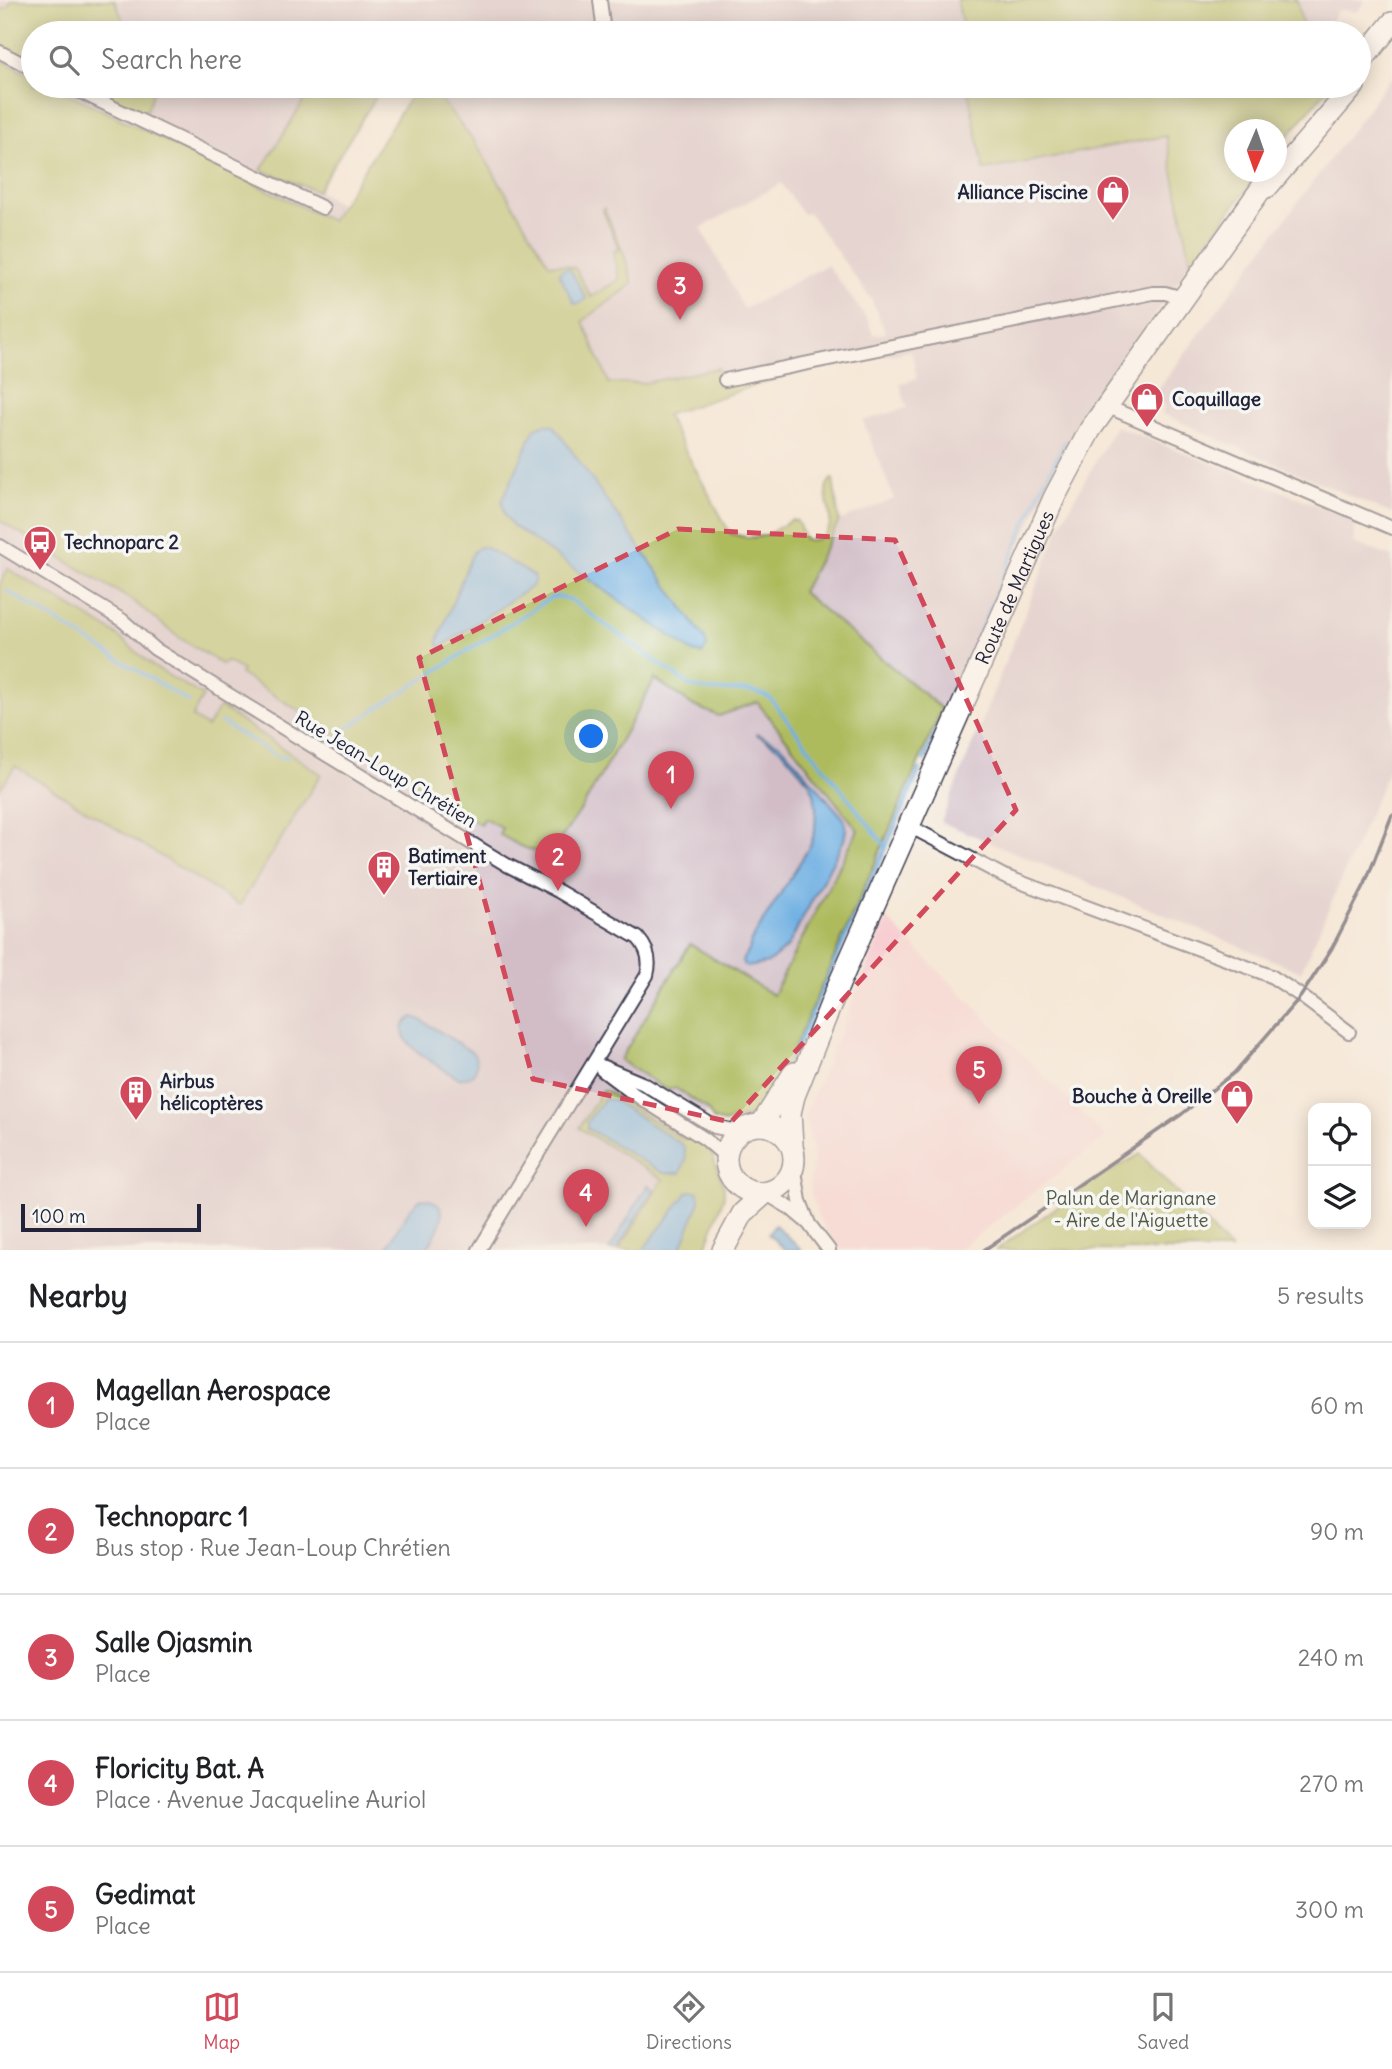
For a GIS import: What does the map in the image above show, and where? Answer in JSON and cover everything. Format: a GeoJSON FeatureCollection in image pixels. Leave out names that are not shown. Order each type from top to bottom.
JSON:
{"type":"FeatureCollection","features":[{"type":"Feature","properties":{"kind":"main road"},"geometry":{"type":"LineString","coordinates":[[1371,49],[1392,23]]}},
{"type":"Feature","properties":{"kind":"main road"},"geometry":{"type":"LineString","coordinates":[[1371,67],[1392,44]]}},
{"type":"Feature","properties":{"kind":"main road"},"geometry":{"type":"LineString","coordinates":[[1287,151],[1330,98]]}},
{"type":"Feature","properties":{"kind":"main road","name":"Route de Martigues"},"geometry":{"type":"LineString","coordinates":[[1239,221],[1344,98]]}},
{"type":"Feature","properties":{"kind":"main road","name":"Route de Martigues"},"geometry":{"type":"LineString","coordinates":[[793,1155],[790,1113],[794,1096],[839,984],[1054,498],[1090,430],[1106,406],[1266,182]]}},
{"type":"Feature","properties":{"kind":"main road","name":"Route de Martigues"},"geometry":{"type":"LineString","coordinates":[[753,1126],[793,1075],[839,984]]}},
{"type":"Feature","properties":{"kind":"main road"},"geometry":{"type":"LineString","coordinates":[[753,1126],[779,1130],[793,1155],[791,1175],[785,1184],[765,1193],[754,1193],[734,1182],[729,1174],[726,1157],[731,1140],[753,1126]]}},
{"type":"Feature","properties":{"kind":"main road"},"geometry":{"type":"LineString","coordinates":[[715,1250],[731,1205],[734,1182]]}},
{"type":"Feature","properties":{"kind":"main road"},"geometry":{"type":"LineString","coordinates":[[723,1250],[743,1213],[765,1193]]}},
{"type":"Feature","properties":{"kind":"street"},"geometry":{"type":"LineString","coordinates":[[600,0],[603,21]]}},
{"type":"Feature","properties":{"kind":"street"},"geometry":{"type":"LineString","coordinates":[[0,52],[21,62]]}},
{"type":"Feature","properties":{"kind":"street"},"geometry":{"type":"LineString","coordinates":[[93,98],[323,208]]}},
{"type":"Feature","properties":{"kind":"street"},"geometry":{"type":"LineString","coordinates":[[725,380],[1153,293],[1165,293],[1183,299]]}},
{"type":"Feature","properties":{"kind":"street"},"geometry":{"type":"LineString","coordinates":[[1106,406],[1392,528]]}},
{"type":"Feature","properties":{"kind":"street","name":"Rue Jean-Loup Chrétien"},"geometry":{"type":"LineString","coordinates":[[2,550],[122,620],[155,649],[317,749],[507,865],[558,891],[638,938],[643,944],[649,958],[647,975],[479,1250]]}},
{"type":"Feature","properties":{"kind":"street"},"geometry":{"type":"LineString","coordinates":[[909,826],[1004,876],[1271,976],[1349,1032]]}},
{"type":"Feature","properties":{"kind":"street"},"geometry":{"type":"LineString","coordinates":[[594,1063],[644,1084],[715,1127],[730,1130],[753,1126]]}},
{"type":"Feature","properties":{"kind":"street"},"geometry":{"type":"LineString","coordinates":[[594,1063],[634,1094],[705,1139],[726,1157]]}},
{"type":"Feature","properties":{"kind":"street"},"geometry":{"type":"LineString","coordinates":[[793,1155],[800,1201],[809,1224]]}},
{"type":"Feature","properties":{"kind":"street"},"geometry":{"type":"LineString","coordinates":[[765,1193],[790,1208],[809,1224],[829,1250]]}},
{"type":"Feature","properties":{"kind":"highlighted area"},"geometry":{"type":"Polygon","coordinates":[[[678,529],[895,540],[1016,810],[731,1122],[533,1079],[419,658],[678,529]]]}},
{"type":"Feature","properties":{"kind":"shaded area"},"geometry":{"type":"Polygon","coordinates":[[[0,0],[957,0],[961,21],[21,21],[21,98],[376,98],[318,191],[342,206],[559,601],[719,716],[756,702],[858,830],[773,995],[707,1109],[704,1165],[679,1250],[0,1250],[0,0]]]}},
{"type":"Feature","properties":{"kind":"shaded area"},"geometry":{"type":"Polygon","coordinates":[[[1297,0],[1365,0],[1358,12],[1338,10],[1331,21],[1301,21],[1297,0]]]}},
{"type":"Feature","properties":{"kind":"shaded area"},"geometry":{"type":"Polygon","coordinates":[[[1392,76],[1392,514],[1162,414],[1164,405],[1151,399],[1392,76]]]}},
{"type":"Feature","properties":{"kind":"shaded area"},"geometry":{"type":"Polygon","coordinates":[[[440,98],[970,98],[985,170],[1166,136],[1191,262],[1075,431],[942,709],[802,592],[839,521],[894,499],[863,421],[907,408],[900,384],[917,378],[911,351],[722,388],[717,368],[644,383],[609,383],[583,321],[633,284],[605,209],[602,210],[619,250],[613,252],[619,279],[591,297],[566,265],[549,264],[475,142],[440,98]],[[781,183],[701,228],[744,309],[827,265],[868,320],[873,335],[886,333],[871,299],[809,213],[803,214],[781,183]]]}},
{"type":"Feature","properties":{"kind":"shaded area"},"geometry":{"type":"Polygon","coordinates":[[[1116,426],[1355,520],[1354,543],[1392,557],[1392,762],[1301,972],[941,822],[1064,517],[1116,426]]]}},
{"type":"Feature","properties":{"kind":"shaded area"},"geometry":{"type":"Polygon","coordinates":[[[887,919],[1106,1137],[958,1250],[840,1250],[818,1217],[812,1197],[810,1183],[813,1150],[805,1115],[887,919]]]}},
{"type":"Feature","properties":{"kind":"green space"},"geometry":{"type":"Polygon","coordinates":[[[12,0],[114,0],[124,21],[21,21],[21,56],[0,45],[0,9],[7,8],[12,0]]]}},
{"type":"Feature","properties":{"kind":"green space"},"geometry":{"type":"Polygon","coordinates":[[[957,0],[1297,0],[1301,21],[961,21],[957,0]]]}},
{"type":"Feature","properties":{"kind":"green space"},"geometry":{"type":"Polygon","coordinates":[[[0,60],[21,70],[21,98],[78,98],[331,221],[409,98],[440,98],[475,142],[549,264],[575,268],[591,297],[619,279],[613,252],[619,249],[602,209],[604,208],[625,257],[633,284],[583,321],[609,383],[644,383],[718,368],[722,387],[777,376],[666,415],[730,533],[748,537],[762,536],[791,520],[797,521],[805,539],[819,538],[829,527],[826,489],[833,479],[839,521],[802,592],[942,709],[782,1077],[766,1105],[753,1114],[724,1123],[713,1120],[707,1109],[675,1088],[665,1089],[620,1060],[690,944],[773,995],[858,830],[757,702],[719,716],[694,706],[655,679],[584,805],[549,856],[520,846],[499,834],[502,828],[484,818],[480,824],[240,674],[242,670],[226,661],[223,665],[177,636],[133,601],[0,521],[0,60]]]}},
{"type":"Feature","properties":{"kind":"green space"},"geometry":{"type":"Polygon","coordinates":[[[105,98],[151,98],[147,110],[138,114],[105,98]]]}},
{"type":"Feature","properties":{"kind":"green space"},"geometry":{"type":"Polygon","coordinates":[[[306,98],[375,98],[317,191],[261,170],[306,98]]]}},
{"type":"Feature","properties":{"kind":"green space"},"geometry":{"type":"Polygon","coordinates":[[[969,98],[1320,98],[1287,137],[1287,119],[1224,119],[1224,182],[1252,182],[1191,262],[1166,136],[984,170],[969,98]]]}},
{"type":"Feature","properties":{"kind":"green space"},"geometry":{"type":"Polygon","coordinates":[[[8,569],[113,632],[154,667],[203,696],[192,717],[207,727],[220,707],[321,774],[240,905],[15,766],[0,789],[0,583],[8,569]]]}},
{"type":"Feature","properties":{"kind":"green space"},"geometry":{"type":"Polygon","coordinates":[[[602,1091],[683,1139],[687,1134],[707,1147],[712,1154],[724,1187],[724,1197],[705,1250],[619,1250],[663,1179],[579,1128],[602,1091]]]}},
{"type":"Feature","properties":{"kind":"green space","name":"Palun de Marignane - Aire de l'Aiguette"},"geometry":{"type":"Polygon","coordinates":[[[1140,1154],[1231,1250],[996,1250],[1092,1182],[1140,1154]]]}},
{"type":"Feature","properties":{"kind":"water"},"geometry":{"type":"Polygon","coordinates":[[[567,268],[586,298],[578,304],[574,303],[559,274],[567,268]]]}},
{"type":"Feature","properties":{"kind":"water"},"geometry":{"type":"Polygon","coordinates":[[[546,424],[554,426],[705,639],[707,647],[702,654],[693,652],[513,526],[505,515],[502,501],[535,428],[546,424]]]}},
{"type":"Feature","properties":{"kind":"water"},"geometry":{"type":"Polygon","coordinates":[[[480,547],[485,547],[534,576],[534,582],[532,586],[441,647],[438,640],[470,559],[480,547]]]}},
{"type":"Feature","properties":{"kind":"water"},"geometry":{"type":"Polygon","coordinates":[[[756,734],[784,748],[844,819],[846,829],[844,840],[788,946],[768,963],[747,967],[742,960],[751,941],[810,846],[815,831],[816,807],[809,782],[782,750],[756,734]]]}},
{"type":"Feature","properties":{"kind":"water"},"geometry":{"type":"Polygon","coordinates":[[[413,1017],[472,1052],[476,1062],[473,1074],[458,1078],[417,1051],[403,1033],[404,1025],[413,1017]]]}},
{"type":"Feature","properties":{"kind":"water"},"geometry":{"type":"Polygon","coordinates":[[[604,1099],[613,1100],[684,1146],[686,1159],[680,1173],[663,1173],[587,1128],[587,1122],[604,1099]]]}},
{"type":"Feature","properties":{"kind":"water"},"geometry":{"type":"Polygon","coordinates":[[[648,1185],[654,1189],[616,1250],[609,1250],[648,1185]]]}},
{"type":"Feature","properties":{"kind":"water"},"geometry":{"type":"Polygon","coordinates":[[[688,1192],[698,1192],[700,1201],[680,1250],[643,1250],[688,1192]]]}},
{"type":"Feature","properties":{"kind":"water"},"geometry":{"type":"Polygon","coordinates":[[[421,1199],[439,1205],[442,1211],[439,1227],[426,1250],[386,1250],[406,1215],[421,1199]]]}},
{"type":"Feature","properties":{"kind":"water"},"geometry":{"type":"Polygon","coordinates":[[[775,1225],[802,1250],[786,1250],[768,1234],[775,1225]]]}},
{"type":"Feature","properties":{"kind":"waterway"},"geometry":{"type":"LineString","coordinates":[[924,760],[1040,491],[1065,442]]}},
{"type":"Feature","properties":{"kind":"waterway"},"geometry":{"type":"LineString","coordinates":[[7,591],[189,702]]}},
{"type":"Feature","properties":{"kind":"waterway"},"geometry":{"type":"LineString","coordinates":[[348,727],[552,597],[571,600],[689,685],[709,690],[750,691],[770,698],[886,847],[786,1068]]}},
{"type":"Feature","properties":{"kind":"waterway"},"geometry":{"type":"LineString","coordinates":[[221,722],[278,757],[288,758]]}},
{"type":"Feature","properties":{"kind":"waterway"},"geometry":{"type":"LineString","coordinates":[[886,847],[920,769]]}},
{"type":"Feature","properties":{"kind":"waterway"},"geometry":{"type":"LineString","coordinates":[[762,1102],[772,1088]]}},
{"type":"Feature","properties":{"kind":"railway"},"geometry":{"type":"LineString","coordinates":[[984,1250],[1182,1114],[1235,1072],[1301,996],[1332,948],[1365,884],[1392,815]]}},
{"type":"Feature","properties":{"kind":"place","name":"Alliance Piscine"},"geometry":{"type":"Point","coordinates":[1113,222]}},
{"type":"Feature","properties":{"kind":"place","name":"Salle Ojasmin"},"geometry":{"type":"Point","coordinates":[680,320]}},
{"type":"Feature","properties":{"kind":"place","name":"Coquillage"},"geometry":{"type":"Point","coordinates":[1147,429]}},
{"type":"Feature","properties":{"kind":"place","name":"Technoparc 2"},"geometry":{"type":"Point","coordinates":[40,572]}},
{"type":"Feature","properties":{"kind":"place","name":"Magellan Aerospace"},"geometry":{"type":"Point","coordinates":[671,809]}},
{"type":"Feature","properties":{"kind":"place","name":"Technoparc 1"},"geometry":{"type":"Point","coordinates":[558,891]}},
{"type":"Feature","properties":{"kind":"place","name":"Batiment Tertiaire"},"geometry":{"type":"Point","coordinates":[384,897]}},
{"type":"Feature","properties":{"kind":"place","name":"Gedimat"},"geometry":{"type":"Point","coordinates":[979,1104]}},
{"type":"Feature","properties":{"kind":"place","name":"Airbus hélicoptères"},"geometry":{"type":"Point","coordinates":[136,1122]}},
{"type":"Feature","properties":{"kind":"place","name":"Bouche à Oreille"},"geometry":{"type":"Point","coordinates":[1237,1126]}},
{"type":"Feature","properties":{"kind":"place","name":"Floricity Bat. A"},"geometry":{"type":"Point","coordinates":[586,1227]}}]}
